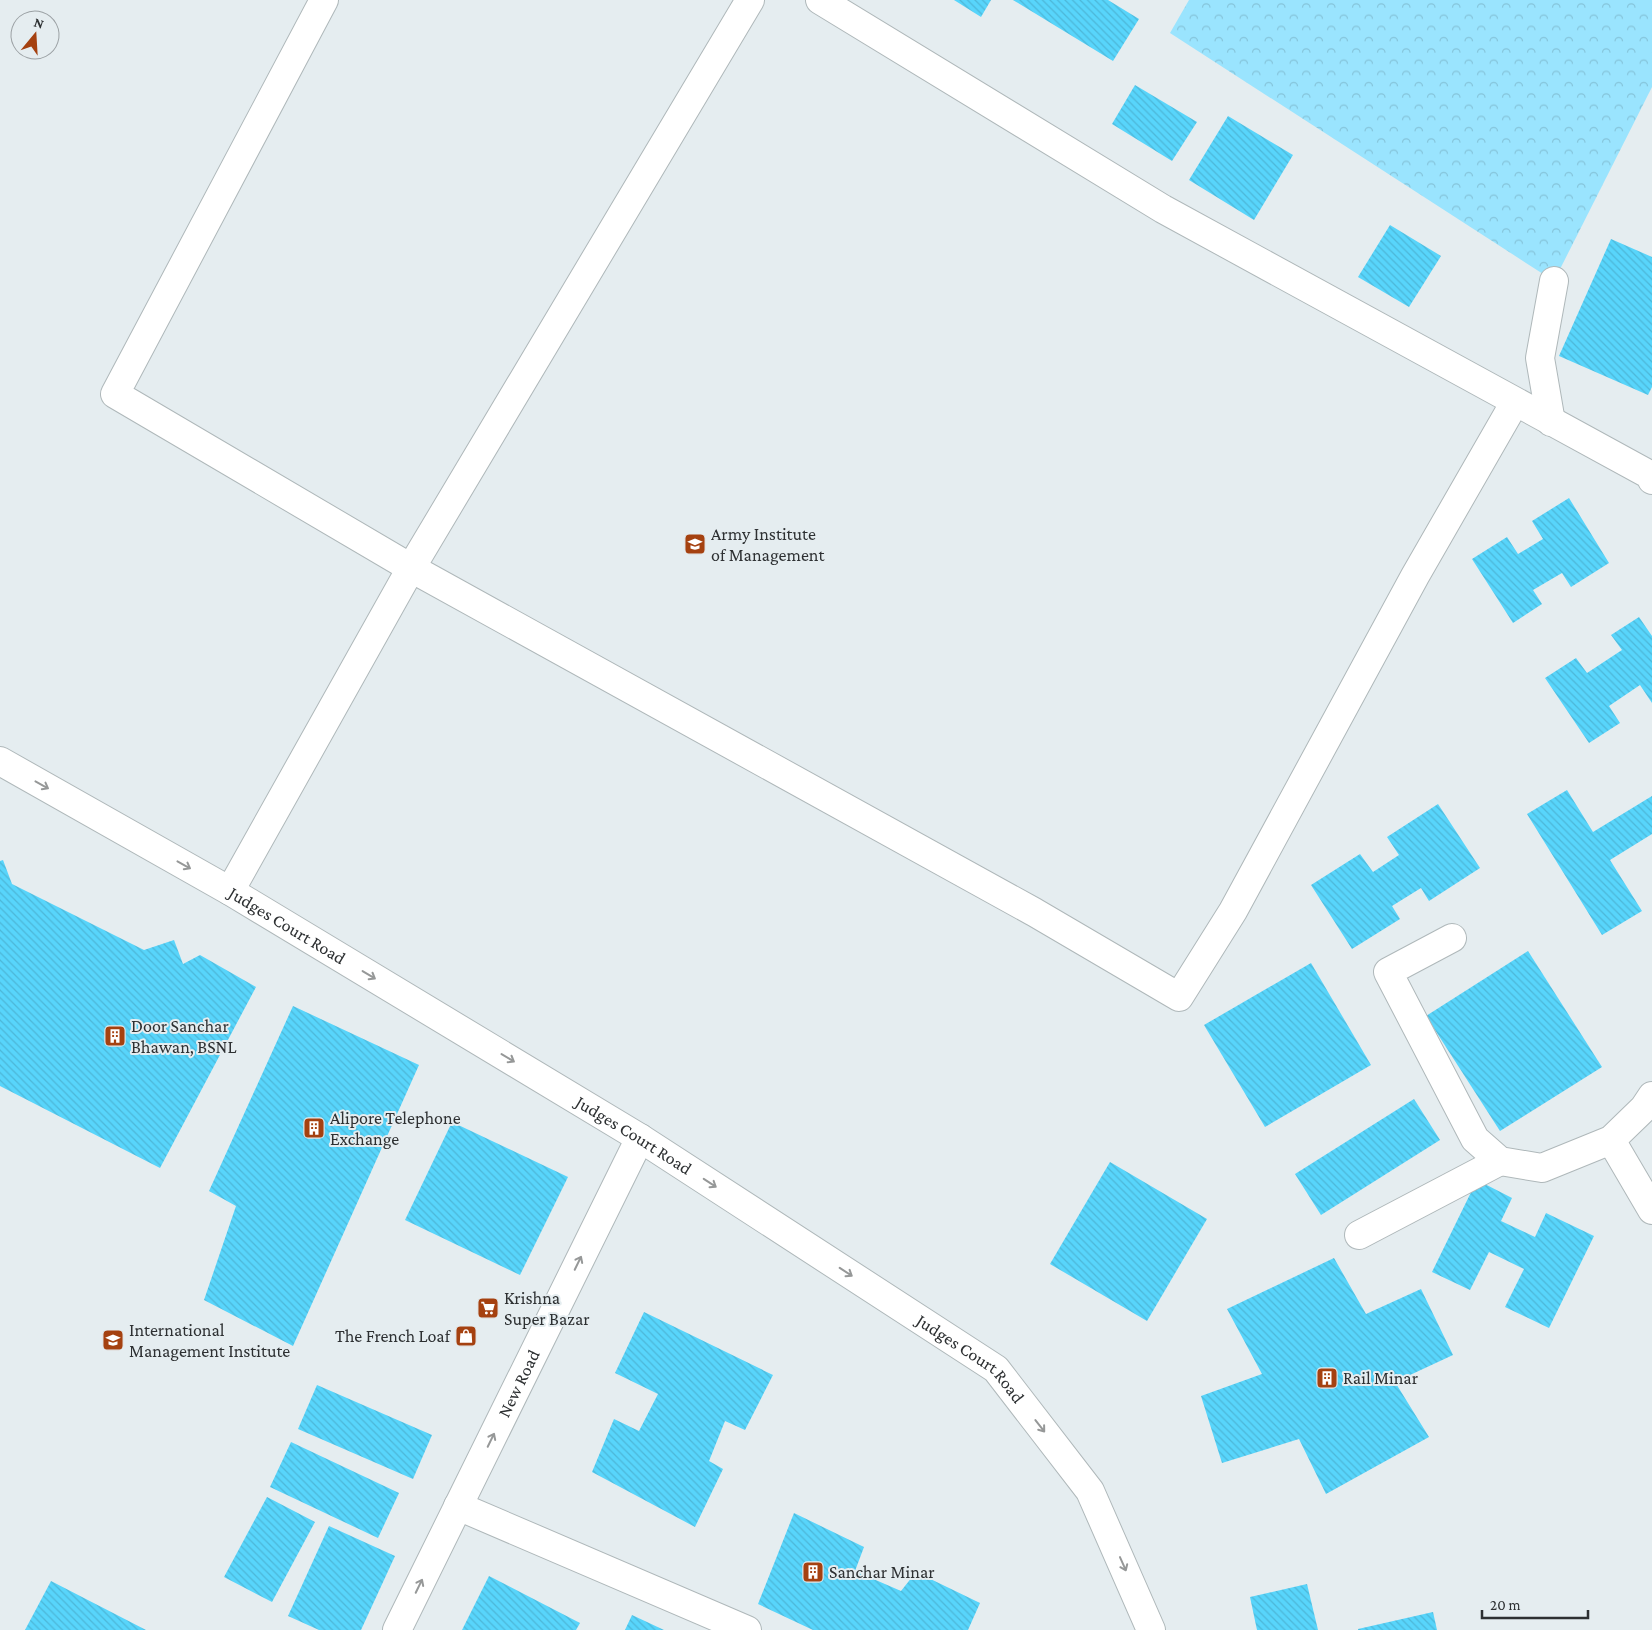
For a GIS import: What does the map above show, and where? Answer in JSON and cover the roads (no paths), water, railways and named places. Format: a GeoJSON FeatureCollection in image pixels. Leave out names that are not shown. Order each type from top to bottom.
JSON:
{"type":"FeatureCollection","features":[{"type":"Feature","properties":{"kind":"main road"},"geometry":{"type":"LineString","coordinates":[[324,0],[115,394],[412,568],[1034,912],[1179,997],[1232,911],[1410,585],[1515,402]]}},
{"type":"Feature","properties":{"kind":"main road"},"geometry":{"type":"LineString","coordinates":[[230,891],[412,568],[750,0]]}},
{"type":"Feature","properties":{"kind":"main road"},"geometry":{"type":"LineString","coordinates":[[820,0],[1163,210],[1651,475]]}},
{"type":"Feature","properties":{"kind":"main road"},"geometry":{"type":"LineString","coordinates":[[1551,422],[1540,358],[1554,281]]}},
{"type":"Feature","properties":{"kind":"main road","name":"Judges Court Road"},"geometry":{"type":"LineString","coordinates":[[0,762],[230,891],[640,1138],[996,1369],[1090,1491],[1151,1630]]}},
{"type":"Feature","properties":{"kind":"main road"},"geometry":{"type":"LineString","coordinates":[[1452,938],[1388,972],[1475,1139],[1500,1161],[1542,1168],[1611,1140],[1644,1108],[1652,1096]]}},
{"type":"Feature","properties":{"kind":"main road","name":"New Road"},"geometry":{"type":"LineString","coordinates":[[397,1630],[640,1138]]}},
{"type":"Feature","properties":{"kind":"main road"},"geometry":{"type":"LineString","coordinates":[[1611,1140],[1652,1210]]}},
{"type":"Feature","properties":{"kind":"main road"},"geometry":{"type":"LineString","coordinates":[[1359,1234],[1500,1161]]}},
{"type":"Feature","properties":{"kind":"main road"},"geometry":{"type":"LineString","coordinates":[[458,1506],[747,1630]]}},
{"type":"Feature","properties":{"kind":"place","name":"Army Institute of Management"},"geometry":{"type":"Point","coordinates":[695,544]}},
{"type":"Feature","properties":{"kind":"place","name":"Door Sanchar Bhawan, BSNL"},"geometry":{"type":"Point","coordinates":[115,1036]}},
{"type":"Feature","properties":{"kind":"place","name":"Alipore Telephone Exchange"},"geometry":{"type":"Point","coordinates":[314,1128]}},
{"type":"Feature","properties":{"kind":"place","name":"Krishna Super Bazar"},"geometry":{"type":"Point","coordinates":[488,1308]}},
{"type":"Feature","properties":{"kind":"place","name":"The French Loaf"},"geometry":{"type":"Point","coordinates":[466,1336]}},
{"type":"Feature","properties":{"kind":"place","name":"International Management Institute"},"geometry":{"type":"Point","coordinates":[113,1340]}},
{"type":"Feature","properties":{"kind":"place","name":"Rail Minar"},"geometry":{"type":"Point","coordinates":[1327,1378]}},
{"type":"Feature","properties":{"kind":"place","name":"Sanchar Minar"},"geometry":{"type":"Point","coordinates":[813,1572]}}]}
